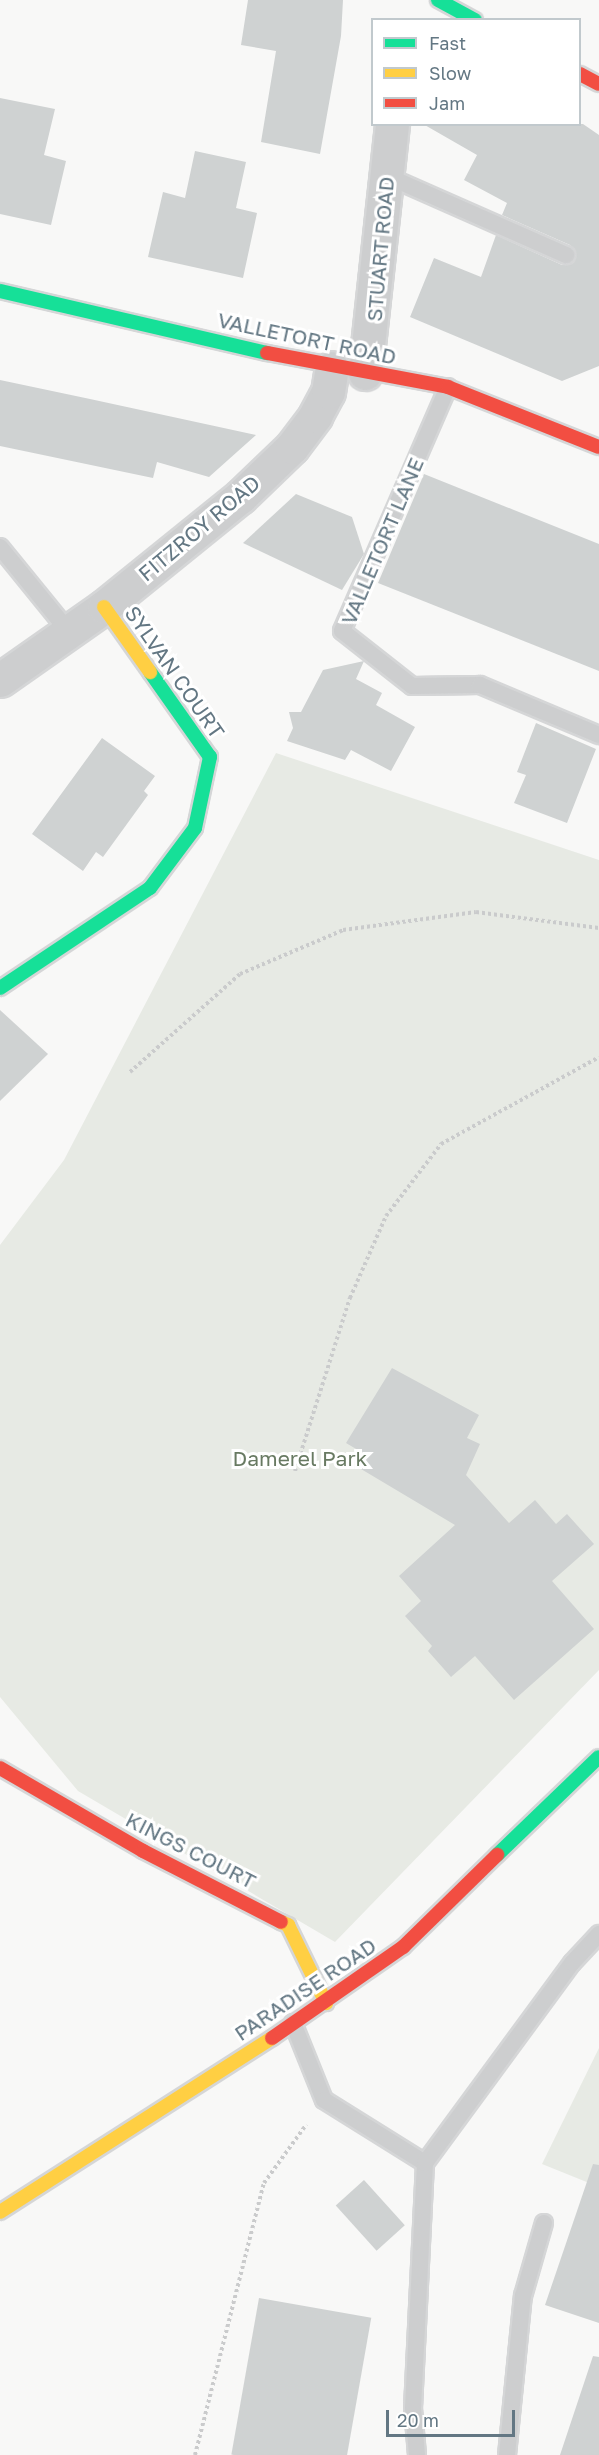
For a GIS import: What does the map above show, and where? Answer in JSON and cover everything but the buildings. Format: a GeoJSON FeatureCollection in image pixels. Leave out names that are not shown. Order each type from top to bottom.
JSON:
{"type":"FeatureCollection","features":[{"type":"Feature","properties":{"kind":"street"},"geometry":{"type":"LineString","coordinates":[[438,0],[471,18]]}},
{"type":"Feature","properties":{"kind":"street"},"geometry":{"type":"LineString","coordinates":[[581,75],[599,84]]}},
{"type":"Feature","properties":{"kind":"street","name":"STUART ROAD"},"geometry":{"type":"LineString","coordinates":[[365,373],[392,126]]}},
{"type":"Feature","properties":{"kind":"street","name":"VALLETORT ROAD"},"geometry":{"type":"LineString","coordinates":[[0,291],[333,368],[448,387],[599,447]]}},
{"type":"Feature","properties":{"kind":"street","name":"FITZROY ROAD"},"geometry":{"type":"LineString","coordinates":[[0,680],[104,607],[240,497],[292,447],[328,392],[333,368]]}},
{"type":"Feature","properties":{"kind":"street","name":"SYLVAN COURT"},"geometry":{"type":"LineString","coordinates":[[0,988],[150,888],[195,828],[210,757],[104,607]]}},
{"type":"Feature","properties":{"kind":"street","name":"PARADISE ROAD"},"geometry":{"type":"LineString","coordinates":[[0,2212],[326,2003],[403,1947],[599,1757]]}},
{"type":"Feature","properties":{"kind":"street","name":"KINGS COURT"},"geometry":{"type":"LineString","coordinates":[[0,1768],[143,1851],[288,1925],[326,2003]]}},
{"type":"Feature","properties":{"kind":"lane"},"geometry":{"type":"LineString","coordinates":[[387,176],[566,255]]}},
{"type":"Feature","properties":{"kind":"lane","name":"VALLETORT LANE"},"geometry":{"type":"LineString","coordinates":[[448,387],[342,631],[412,686],[480,685],[599,735]]}},
{"type":"Feature","properties":{"kind":"lane"},"geometry":{"type":"LineString","coordinates":[[0,547],[69,632]]}},
{"type":"Feature","properties":{"kind":"lane"},"geometry":{"type":"LineString","coordinates":[[417,2455],[413,2408],[425,2163],[572,1964],[599,1934]]}},
{"type":"Feature","properties":{"kind":"lane"},"geometry":{"type":"LineString","coordinates":[[293,2023],[324,2100],[425,2163]]}},
{"type":"Feature","properties":{"kind":"lane"},"geometry":{"type":"LineString","coordinates":[[507,2455],[523,2296],[544,2223]]}},
{"type":"Feature","properties":{"kind":"path"},"geometry":{"type":"LineString","coordinates":[[130,1072],[240,974],[343,930],[476,912],[599,928]]}},
{"type":"Feature","properties":{"kind":"path"},"geometry":{"type":"LineString","coordinates":[[295,1471],[350,1298],[386,1216],[441,1143],[599,1057]]}},
{"type":"Feature","properties":{"kind":"path"},"geometry":{"type":"LineString","coordinates":[[195,2455],[264,2183],[324,2100]]}},
{"type":"Feature","properties":{"kind":"green space","name":"Damerel Park"},"geometry":{"type":"Polygon","coordinates":[[[276,753],[599,860],[599,1670],[335,1942],[78,1791],[0,1697],[0,1245],[64,1160],[276,753]]]}},
{"type":"Feature","properties":{"kind":"green space"},"geometry":{"type":"Polygon","coordinates":[[[599,2048],[599,2187],[542,2164],[599,2048]]]}},
{"type":"Feature","properties":{"kind":"traffic: fast"},"geometry":{"type":"LineString","coordinates":[[438,0],[471,18]]}},
{"type":"Feature","properties":{"kind":"traffic: fast"},"geometry":{"type":"LineString","coordinates":[[0,291],[267,353]]}},
{"type":"Feature","properties":{"kind":"traffic: fast"},"geometry":{"type":"LineString","coordinates":[[0,988],[150,888],[195,828],[210,757],[150,672]]}},
{"type":"Feature","properties":{"kind":"traffic: fast"},"geometry":{"type":"LineString","coordinates":[[497,1855],[599,1757]]}},
{"type":"Feature","properties":{"kind":"traffic: slow"},"geometry":{"type":"LineString","coordinates":[[104,607],[150,672]]}},
{"type":"Feature","properties":{"kind":"traffic: slow"},"geometry":{"type":"LineString","coordinates":[[281,1922],[288,1925],[326,2003]]}},
{"type":"Feature","properties":{"kind":"traffic: slow"},"geometry":{"type":"LineString","coordinates":[[0,2212],[272,2038]]}},
{"type":"Feature","properties":{"kind":"traffic: jam"},"geometry":{"type":"LineString","coordinates":[[581,75],[599,84]]}},
{"type":"Feature","properties":{"kind":"traffic: jam"},"geometry":{"type":"LineString","coordinates":[[267,353],[448,387],[599,447]]}},
{"type":"Feature","properties":{"kind":"traffic: jam"},"geometry":{"type":"LineString","coordinates":[[0,1768],[143,1851],[281,1922]]}},
{"type":"Feature","properties":{"kind":"traffic: jam"},"geometry":{"type":"LineString","coordinates":[[272,2038],[403,1947],[497,1855]]}}]}
